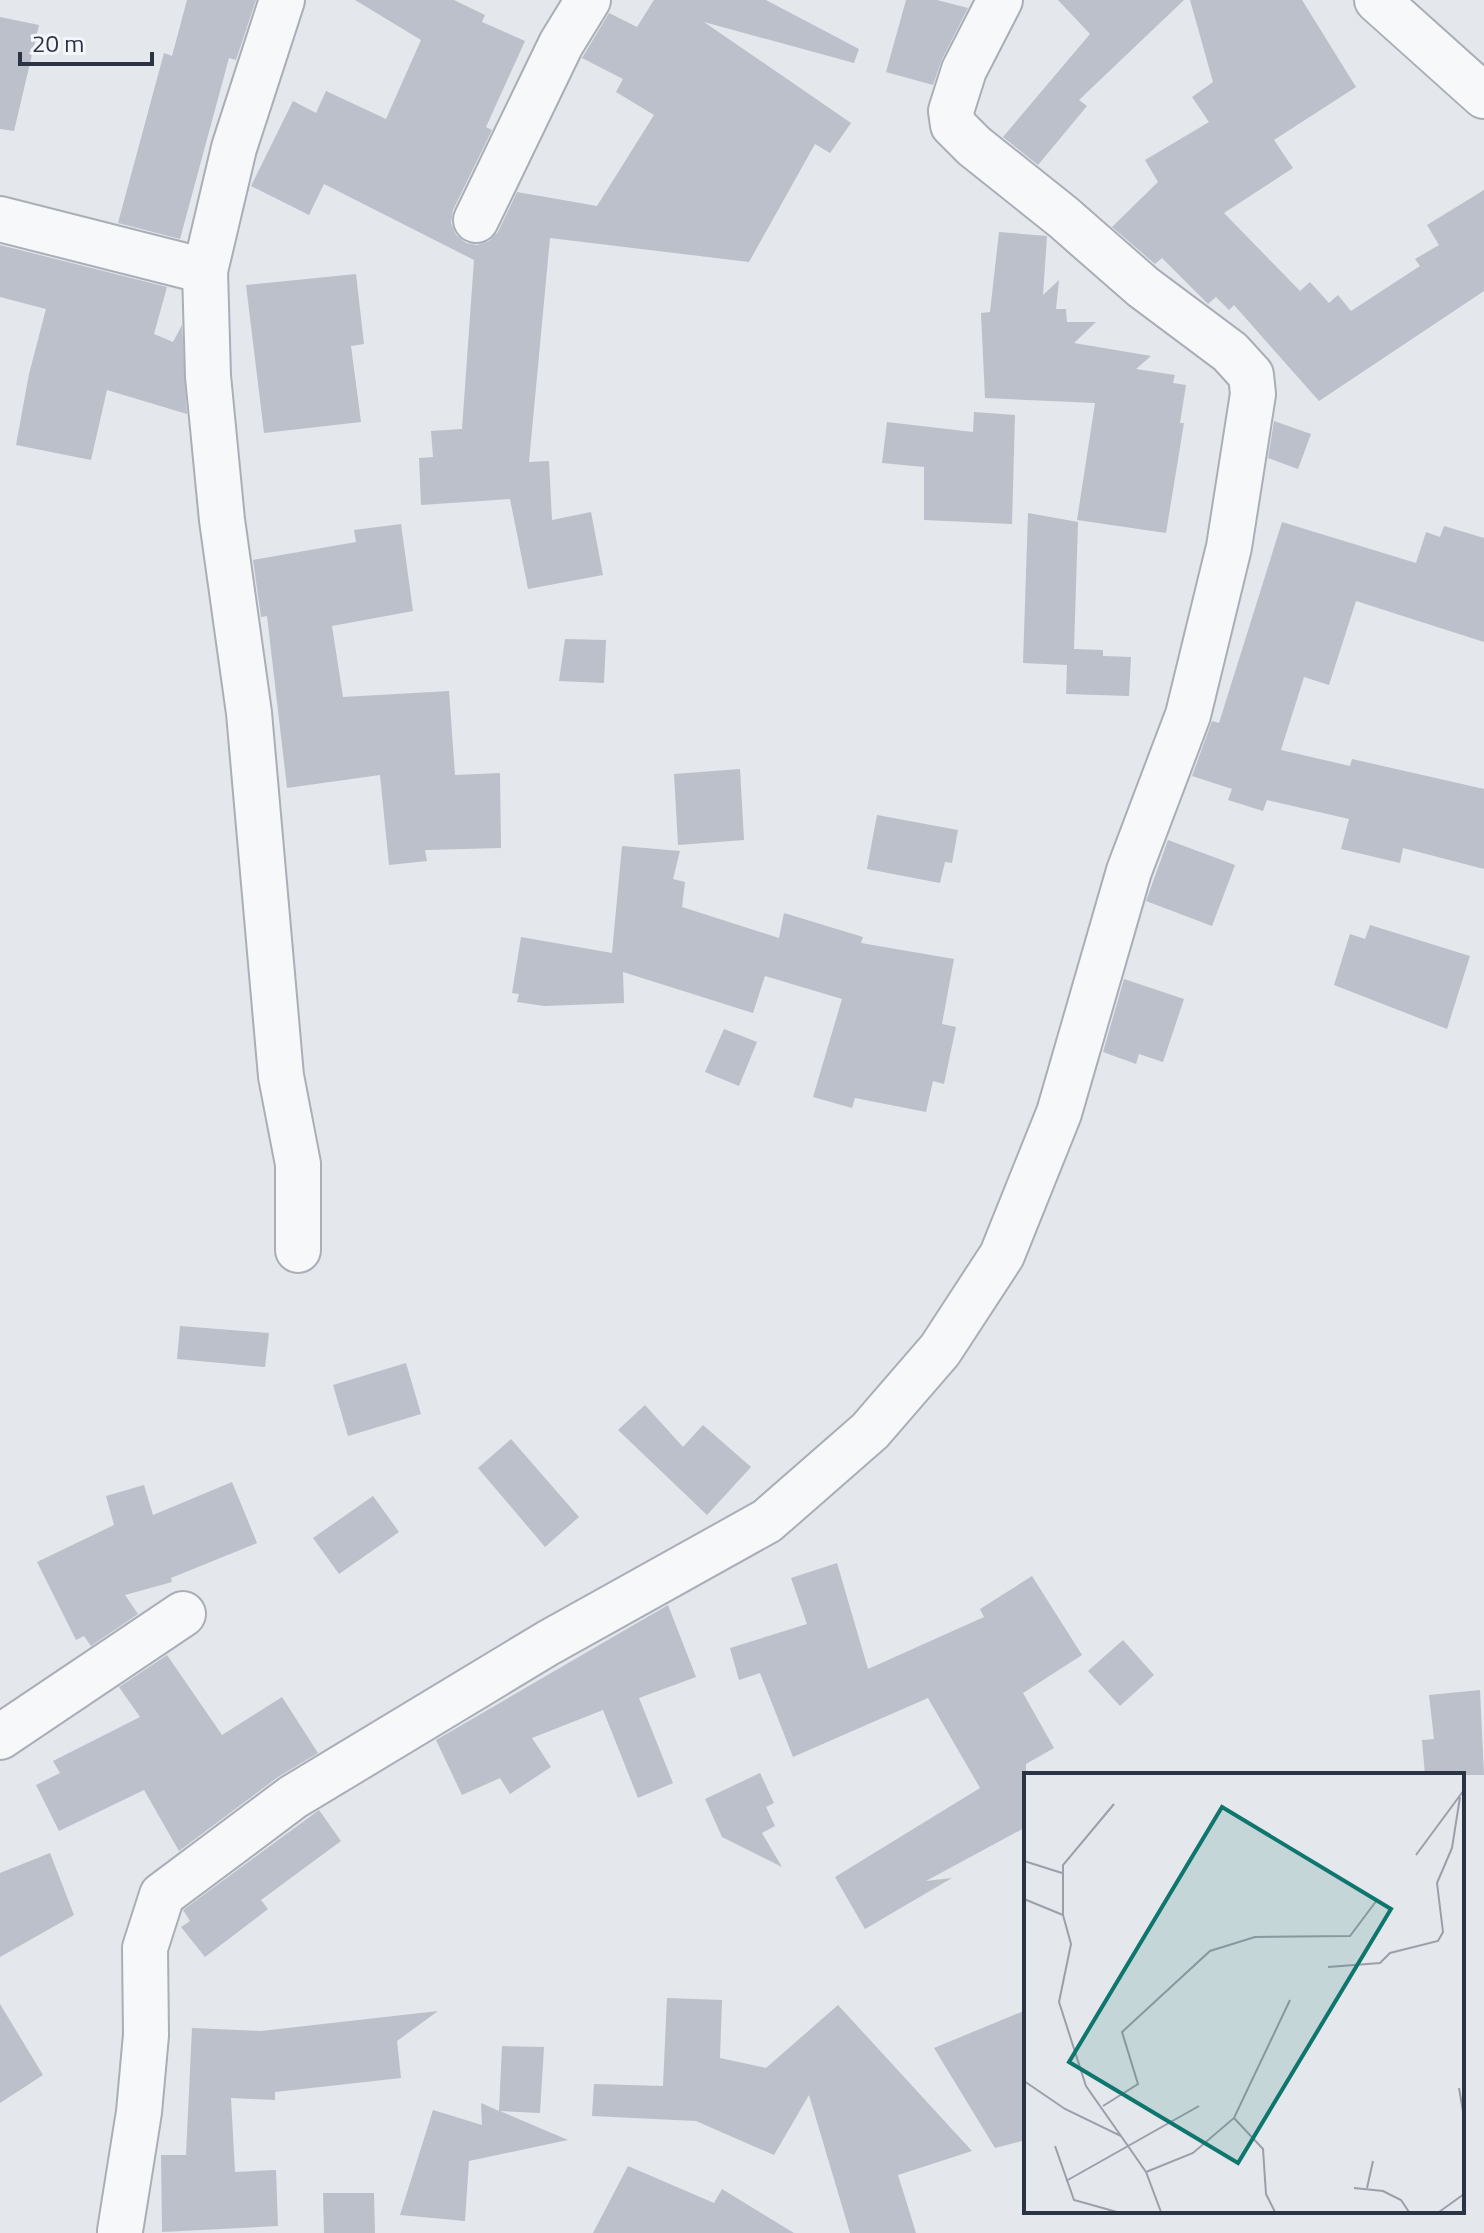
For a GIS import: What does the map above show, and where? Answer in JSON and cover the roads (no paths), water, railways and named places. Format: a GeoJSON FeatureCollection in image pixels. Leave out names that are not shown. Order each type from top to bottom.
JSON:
{"type":"FeatureCollection","features":[{"type":"Feature","properties":{"kind":"street"},"geometry":{"type":"LineString","coordinates":[[282,0],[234,148],[205,271],[208,376],[222,520],[249,713],[281,1076],[298,1164],[298,1250]]}},
{"type":"Feature","properties":{"kind":"street"},"geometry":{"type":"LineString","coordinates":[[476,220],[561,44],[588,0]]}},
{"type":"Feature","properties":{"kind":"street"},"geometry":{"type":"LineString","coordinates":[[120,2231],[143,2066],[145,1948],[162,1895],[293,1797],[548,1643],[767,1521],[870,1431],[940,1350],[1002,1255],[1059,1113],[1129,871],[1188,715],[1229,547],[1253,394],[1251,375],[1230,352],[1143,287],[953,125],[951,111],[964,70],[1000,0]]}},
{"type":"Feature","properties":{"kind":"street"},"geometry":{"type":"LineString","coordinates":[[1377,0],[1484,96]]}},
{"type":"Feature","properties":{"kind":"street"},"geometry":{"type":"LineString","coordinates":[[0,219],[205,271]]}},
{"type":"Feature","properties":{"kind":"street"},"geometry":{"type":"LineString","coordinates":[[0,1737],[183,1614]]}}]}
